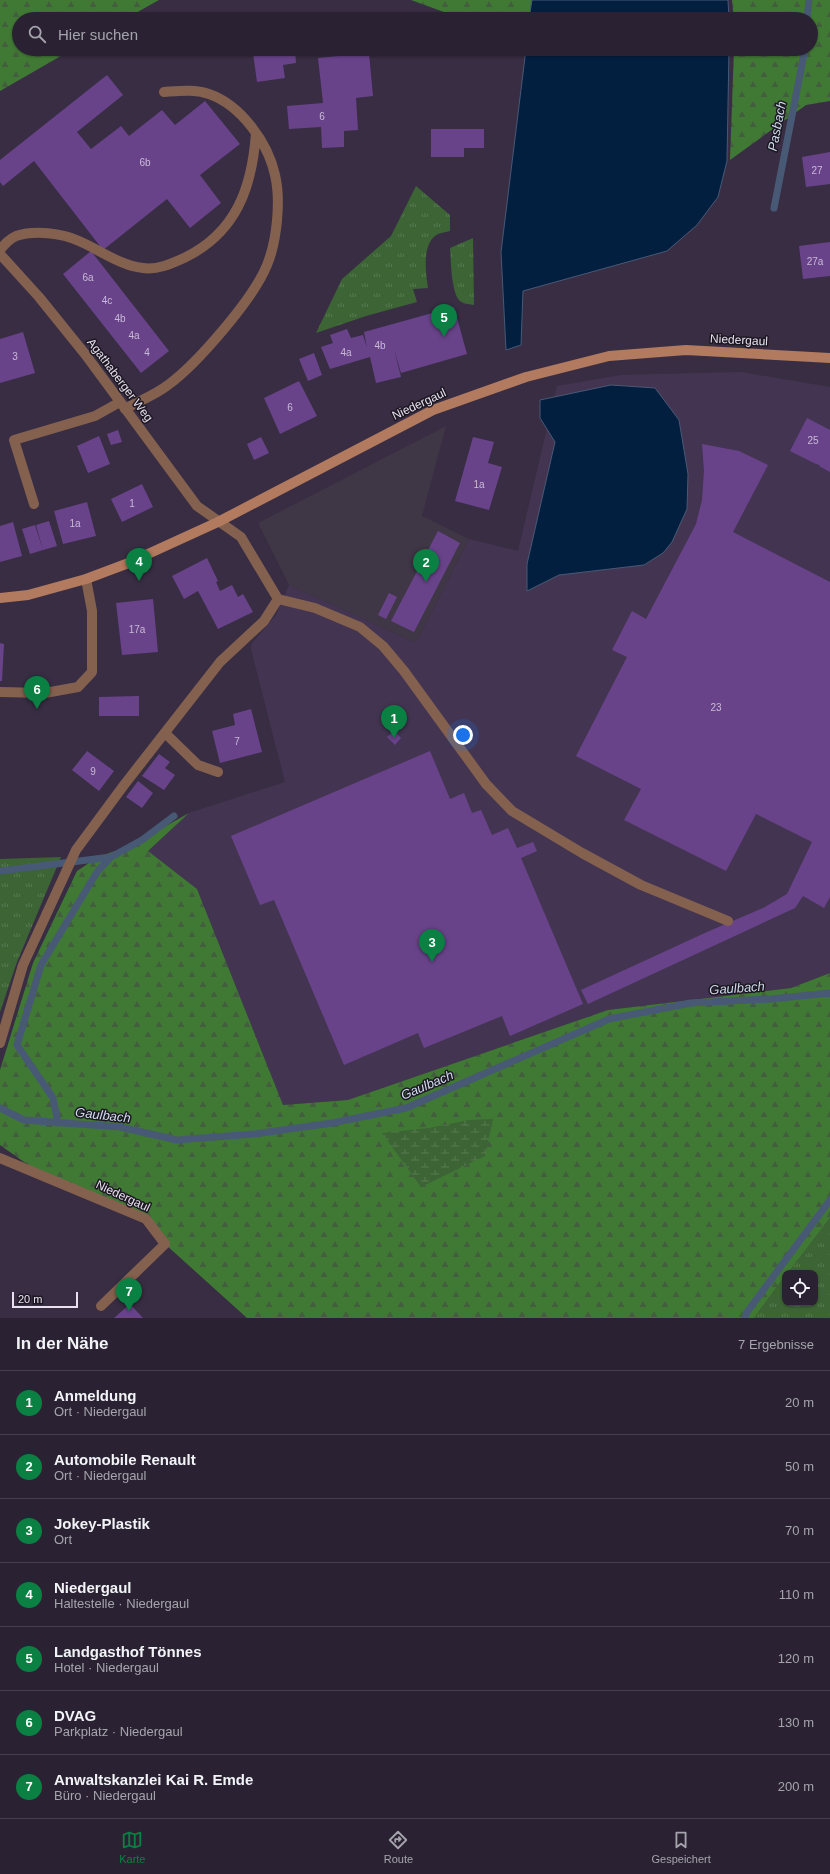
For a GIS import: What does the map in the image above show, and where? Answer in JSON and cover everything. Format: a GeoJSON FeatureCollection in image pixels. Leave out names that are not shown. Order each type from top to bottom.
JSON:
{"type":"FeatureCollection","features":[{"type":"Feature","properties":{"kind":"main road","name":"Niedergaul"},"geometry":{"type":"LineString","coordinates":[[0,598],[28,594],[86,580],[126,564],[218,522],[429,412],[526,376],[609,356],[686,350],[830,358]]}},
{"type":"Feature","properties":{"kind":"street"},"geometry":{"type":"LineString","coordinates":[[34,504],[14,440],[95,416],[168,386],[191,365],[236,314],[267,266],[271,255],[276,227],[277,187],[271,163],[251,125],[229,104],[214,96],[197,91],[183,90],[164,92]]}},
{"type":"Feature","properties":{"kind":"street"},"geometry":{"type":"LineString","coordinates":[[0,250],[8,240],[16,236],[31,233],[46,234],[78,240],[102,254],[132,266],[144,268],[159,267],[173,263],[197,250],[216,237],[233,216],[239,205],[249,177],[254,157],[256,134]]}},
{"type":"Feature","properties":{"kind":"street","name":"Agathaberger Weg"},"geometry":{"type":"LineString","coordinates":[[0,254],[39,297],[85,354],[198,506],[218,522],[241,537],[278,599]]}},
{"type":"Feature","properties":{"kind":"street"},"geometry":{"type":"LineString","coordinates":[[0,692],[45,693],[78,687],[92,672],[92,611],[86,580]]}},
{"type":"Feature","properties":{"kind":"street"},"geometry":{"type":"LineString","coordinates":[[0,1043],[23,966],[76,850],[164,733],[220,662],[264,621],[278,599],[315,608],[360,627],[383,646],[404,671],[486,784],[512,811],[582,853],[641,885],[728,921]]}},
{"type":"Feature","properties":{"kind":"street"},"geometry":{"type":"LineString","coordinates":[[164,733],[198,765],[218,772]]}},
{"type":"Feature","properties":{"kind":"street","name":"Niedergaul"},"geometry":{"type":"LineString","coordinates":[[0,1158],[146,1219],[165,1244],[101,1306]]}},
{"type":"Feature","properties":{"kind":"shaded area"},"geometry":{"type":"Polygon","coordinates":[[[741,372],[830,387],[830,973],[791,988],[608,1010],[348,1100],[283,1105],[197,889],[148,851],[189,813],[285,782],[251,649],[252,643],[276,615],[289,585],[416,643],[469,539],[518,551],[557,386],[621,375],[741,372]]]}},
{"type":"Feature","properties":{"kind":"shaded area"},"geometry":{"type":"Polygon","coordinates":[[[446,426],[422,516],[469,539],[416,643],[289,585],[258,523],[446,426]]]}},
{"type":"Feature","properties":{"kind":"green space"},"geometry":{"type":"Polygon","coordinates":[[[0,0],[159,0],[138,12],[12,12],[12,56],[61,56],[0,91],[0,0]]]}},
{"type":"Feature","properties":{"kind":"green space"},"geometry":{"type":"Polygon","coordinates":[[[411,0],[532,0],[530,12],[444,12],[411,0]]]}},
{"type":"Feature","properties":{"kind":"green space"},"geometry":{"type":"Polygon","coordinates":[[[732,0],[830,0],[830,101],[806,105],[730,160],[734,56],[818,56],[818,12],[733,12],[732,0]]]}},
{"type":"Feature","properties":{"kind":"green space"},"geometry":{"type":"Polygon","coordinates":[[[416,186],[450,215],[450,231],[438,234],[429,244],[426,259],[428,288],[413,289],[417,302],[366,316],[316,333],[342,279],[391,236],[416,186]]]}},
{"type":"Feature","properties":{"kind":"green space"},"geometry":{"type":"Polygon","coordinates":[[[473,238],[474,305],[462,302],[456,295],[452,275],[450,248],[473,238]]]}},
{"type":"Feature","properties":{"kind":"green space"},"geometry":{"type":"Polygon","coordinates":[[[189,813],[148,851],[197,889],[283,1105],[348,1100],[608,1010],[791,988],[830,973],[830,1218],[790,1270],[782,1270],[782,1280],[754,1318],[247,1318],[165,1244],[146,1219],[41,1174],[0,1145],[0,1070],[33,963],[77,871],[98,857],[132,845],[189,813]]]}},
{"type":"Feature","properties":{"kind":"green space"},"geometry":{"type":"Polygon","coordinates":[[[61,857],[17,962],[0,1012],[0,859],[61,857]]]}},
{"type":"Feature","properties":{"kind":"green space"},"geometry":{"type":"Polygon","coordinates":[[[493,1119],[485,1156],[421,1187],[382,1133],[429,1128],[469,1120],[493,1119]]]}},
{"type":"Feature","properties":{"kind":"green space"},"geometry":{"type":"Polygon","coordinates":[[[830,1218],[830,1318],[754,1318],[782,1280],[782,1306],[818,1306],[818,1270],[790,1270],[830,1218]]]}},
{"type":"Feature","properties":{"kind":"water"},"geometry":{"type":"Polygon","coordinates":[[[532,0],[728,0],[729,12],[530,12],[532,0]]]}},
{"type":"Feature","properties":{"kind":"water"},"geometry":{"type":"Polygon","coordinates":[[[525,56],[729,56],[727,161],[718,197],[697,225],[667,251],[523,291],[521,345],[506,350],[501,252],[525,56]]]}},
{"type":"Feature","properties":{"kind":"water"},"geometry":{"type":"Polygon","coordinates":[[[611,385],[655,388],[679,420],[688,474],[687,509],[672,542],[663,553],[644,565],[559,575],[527,591],[527,564],[555,442],[540,418],[540,400],[611,385]]]}},
{"type":"Feature","properties":{"kind":"building"},"geometry":{"type":"Polygon","coordinates":[[[253,56],[296,56],[296,63],[283,65],[285,78],[257,82],[253,56]]]}},
{"type":"Feature","properties":{"kind":"building"},"geometry":{"type":"Polygon","coordinates":[[[338,56],[369,56],[373,96],[356,98],[358,130],[344,131],[344,147],[322,148],[321,127],[289,129],[287,106],[323,103],[318,58],[338,56]]]}},
{"type":"Feature","properties":{"kind":"building"},"geometry":{"type":"Polygon","coordinates":[[[107,75],[123,95],[77,132],[91,149],[121,126],[129,136],[162,110],[175,125],[205,101],[240,144],[200,175],[221,203],[190,228],[167,199],[103,250],[34,161],[3,186],[0,182],[0,160],[107,75]]]}},
{"type":"Feature","properties":{"kind":"building"},"geometry":{"type":"Polygon","coordinates":[[[431,129],[484,129],[484,148],[464,148],[464,157],[431,157],[431,129]]]}},
{"type":"Feature","properties":{"kind":"building"},"geometry":{"type":"Polygon","coordinates":[[[830,152],[830,184],[806,187],[802,157],[830,152]]]}},
{"type":"Feature","properties":{"kind":"building"},"geometry":{"type":"Polygon","coordinates":[[[830,242],[830,276],[803,279],[799,246],[830,242]]]}},
{"type":"Feature","properties":{"kind":"building"},"geometry":{"type":"Polygon","coordinates":[[[91,251],[169,351],[141,373],[63,274],[91,251]]]}},
{"type":"Feature","properties":{"kind":"building"},"geometry":{"type":"Polygon","coordinates":[[[454,307],[467,354],[401,373],[394,349],[401,377],[376,383],[370,357],[330,369],[321,347],[333,343],[330,335],[347,329],[351,338],[363,335],[367,348],[364,332],[454,307]]]}},
{"type":"Feature","properties":{"kind":"building"},"geometry":{"type":"Polygon","coordinates":[[[23,332],[35,373],[0,383],[0,339],[23,332]]]}},
{"type":"Feature","properties":{"kind":"building"},"geometry":{"type":"Polygon","coordinates":[[[314,353],[322,375],[308,381],[299,359],[314,353]]]}},
{"type":"Feature","properties":{"kind":"building"},"geometry":{"type":"Polygon","coordinates":[[[299,381],[317,416],[280,434],[264,398],[299,381]]]}},
{"type":"Feature","properties":{"kind":"building"},"geometry":{"type":"Polygon","coordinates":[[[807,418],[830,430],[830,472],[819,466],[820,465],[790,451],[807,418]]]}},
{"type":"Feature","properties":{"kind":"building"},"geometry":{"type":"Polygon","coordinates":[[[118,430],[122,442],[111,445],[107,434],[118,430]]]}},
{"type":"Feature","properties":{"kind":"building"},"geometry":{"type":"Polygon","coordinates":[[[99,436],[110,464],[88,473],[77,446],[99,436]]]}},
{"type":"Feature","properties":{"kind":"building"},"geometry":{"type":"Polygon","coordinates":[[[261,437],[269,453],[254,460],[247,444],[261,437]]]}},
{"type":"Feature","properties":{"kind":"building"},"geometry":{"type":"Polygon","coordinates":[[[473,437],[494,442],[488,463],[502,467],[489,510],[455,501],[473,437]]]}},
{"type":"Feature","properties":{"kind":"building"},"geometry":{"type":"Polygon","coordinates":[[[702,444],[739,451],[768,465],[733,532],[830,582],[830,897],[824,908],[803,896],[795,908],[588,1004],[581,990],[763,908],[787,894],[812,842],[756,814],[726,871],[624,820],[641,789],[576,756],[627,657],[612,650],[632,611],[646,619],[696,524],[702,500],[704,471],[702,444]]]}},
{"type":"Feature","properties":{"kind":"building"},"geometry":{"type":"Polygon","coordinates":[[[142,484],[153,507],[122,522],[111,499],[142,484]]]}},
{"type":"Feature","properties":{"kind":"building"},"geometry":{"type":"Polygon","coordinates":[[[87,502],[96,536],[63,544],[54,511],[87,502]]]}},
{"type":"Feature","properties":{"kind":"building"},"geometry":{"type":"Polygon","coordinates":[[[49,521],[57,546],[43,550],[36,525],[49,521]]]}},
{"type":"Feature","properties":{"kind":"building"},"geometry":{"type":"Polygon","coordinates":[[[13,522],[22,556],[0,562],[0,526],[13,522]]]}},
{"type":"Feature","properties":{"kind":"building"},"geometry":{"type":"Polygon","coordinates":[[[35,525],[43,550],[30,554],[22,529],[35,525]]]}},
{"type":"Feature","properties":{"kind":"building"},"geometry":{"type":"Polygon","coordinates":[[[438,531],[460,543],[414,632],[391,621],[438,531]]]}},
{"type":"Feature","properties":{"kind":"building"},"geometry":{"type":"Polygon","coordinates":[[[207,558],[218,581],[216,582],[220,591],[232,585],[238,597],[243,594],[253,612],[218,629],[198,591],[184,599],[172,576],[207,558]]]}},
{"type":"Feature","properties":{"kind":"building"},"geometry":{"type":"Polygon","coordinates":[[[389,593],[397,597],[386,619],[378,615],[389,593]]]}},
{"type":"Feature","properties":{"kind":"building"},"geometry":{"type":"Polygon","coordinates":[[[153,599],[158,652],[122,655],[116,603],[153,599]]]}},
{"type":"Feature","properties":{"kind":"building"},"geometry":{"type":"Polygon","coordinates":[[[0,643],[4,644],[2,681],[0,681],[0,643]]]}},
{"type":"Feature","properties":{"kind":"building"},"geometry":{"type":"Polygon","coordinates":[[[139,696],[139,716],[99,716],[99,697],[139,696]]]}},
{"type":"Feature","properties":{"kind":"building"},"geometry":{"type":"Polygon","coordinates":[[[251,709],[262,752],[220,763],[212,731],[235,725],[233,714],[251,709]]]}},
{"type":"Feature","properties":{"kind":"building"},"geometry":{"type":"Polygon","coordinates":[[[394,731],[401,738],[395,745],[387,737],[394,731]]]}},
{"type":"Feature","properties":{"kind":"building"},"geometry":{"type":"Polygon","coordinates":[[[87,751],[114,771],[99,791],[72,770],[87,751]]]}},
{"type":"Feature","properties":{"kind":"building"},"geometry":{"type":"Polygon","coordinates":[[[430,751],[450,799],[464,793],[472,813],[481,810],[492,835],[508,828],[517,848],[533,842],[537,851],[521,858],[583,1004],[510,1036],[502,1016],[424,1048],[418,1033],[344,1065],[274,900],[260,905],[231,836],[430,751]]]}},
{"type":"Feature","properties":{"kind":"building"},"geometry":{"type":"Polygon","coordinates":[[[159,754],[170,762],[165,768],[175,775],[164,790],[142,776],[159,754]]]}},
{"type":"Feature","properties":{"kind":"building"},"geometry":{"type":"Polygon","coordinates":[[[138,781],[153,793],[142,808],[126,797],[138,781]]]}},
{"type":"Feature","properties":{"kind":"building"},"geometry":{"type":"Polygon","coordinates":[[[130,1304],[143,1318],[114,1318],[130,1304]]]}},
{"type":"Feature","properties":{"kind":"waterway","name":"Pasbach"},"geometry":{"type":"LineString","coordinates":[[808,12],[809,0]]}},
{"type":"Feature","properties":{"kind":"waterway","name":"Pasbach"},"geometry":{"type":"LineString","coordinates":[[774,208],[804,56]]}},
{"type":"Feature","properties":{"kind":"waterway"},"geometry":{"type":"LineString","coordinates":[[58,1123],[53,1098],[17,1045],[41,965],[97,872],[111,857],[142,840],[174,816]]}},
{"type":"Feature","properties":{"kind":"waterway"},"geometry":{"type":"LineString","coordinates":[[0,871],[111,857]]}},
{"type":"Feature","properties":{"kind":"waterway","name":"Gaulbach"},"geometry":{"type":"LineString","coordinates":[[0,1108],[24,1120],[120,1127],[177,1140],[254,1134],[332,1123],[406,1108],[609,1019],[691,1003],[771,999],[830,993]]}},
{"type":"Feature","properties":{"kind":"waterway"},"geometry":{"type":"LineString","coordinates":[[745,1318],[747,1312],[830,1200]]}},
{"type":"Feature","properties":{"kind":"place","name":"Landgasthof Tönnes"},"geometry":{"type":"Point","coordinates":[444,337]}},
{"type":"Feature","properties":{"kind":"place","name":"Niedergaul"},"geometry":{"type":"Point","coordinates":[139,581]}},
{"type":"Feature","properties":{"kind":"place","name":"Automobile Renault"},"geometry":{"type":"Point","coordinates":[426,582]}},
{"type":"Feature","properties":{"kind":"place","name":"DVAG"},"geometry":{"type":"Point","coordinates":[37,709]}},
{"type":"Feature","properties":{"kind":"place","name":"Anmeldung"},"geometry":{"type":"Point","coordinates":[394,738]}},
{"type":"Feature","properties":{"kind":"place","name":"Jokey-Plastik"},"geometry":{"type":"Point","coordinates":[432,962]}},
{"type":"Feature","properties":{"kind":"place","name":"Anwaltskanzlei Kai R. Emde"},"geometry":{"type":"Point","coordinates":[129,1311]}}]}
